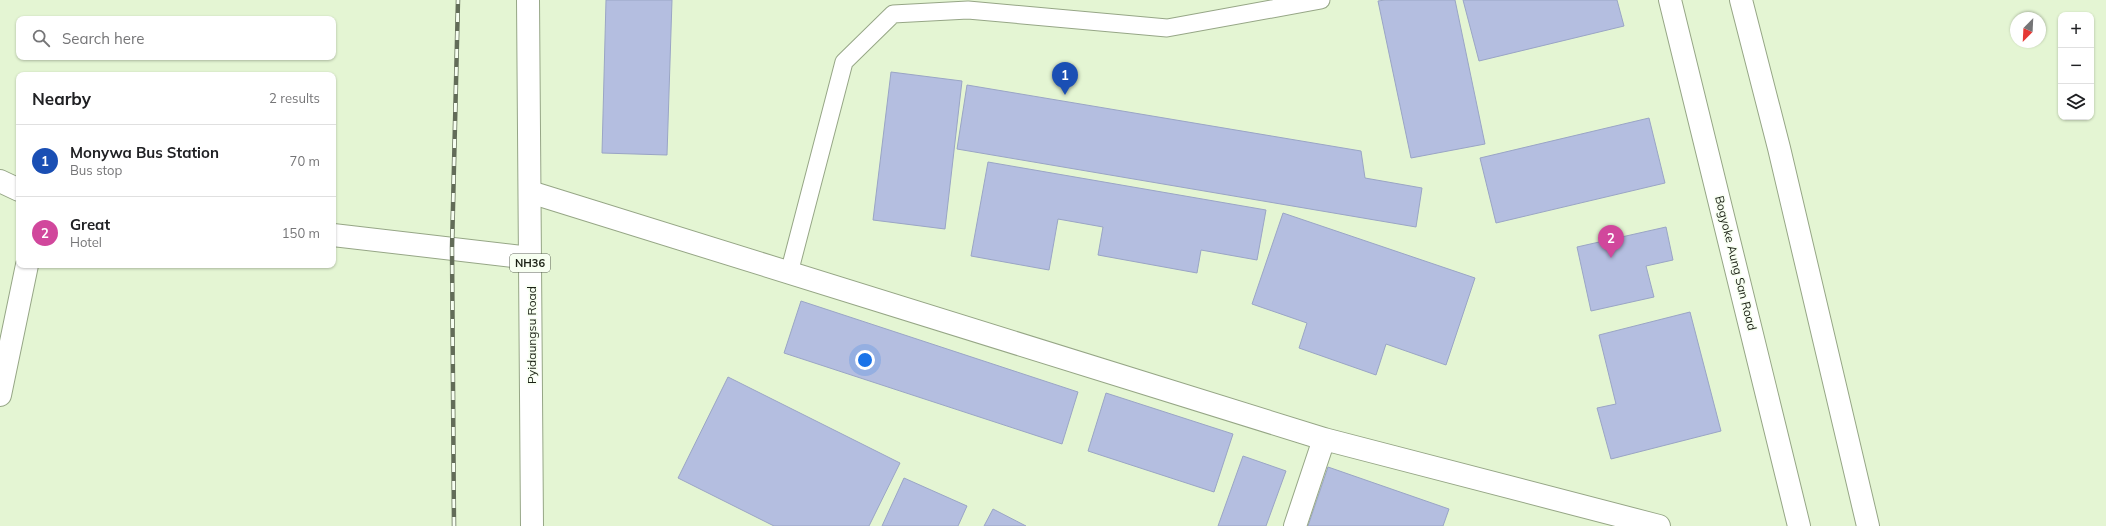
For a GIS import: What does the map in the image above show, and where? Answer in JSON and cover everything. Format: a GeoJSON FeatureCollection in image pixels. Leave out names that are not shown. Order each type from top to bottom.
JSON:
{"type":"FeatureCollection","features":[{"type":"Feature","properties":{"kind":"main road","name":"Pyidaungsu Road"},"geometry":{"type":"LineString","coordinates":[[528,0],[532,526]]}},
{"type":"Feature","properties":{"kind":"main road","name":"Bogyoke Aung San Road"},"geometry":{"type":"LineString","coordinates":[[1670,0],[1799,526]]}},
{"type":"Feature","properties":{"kind":"main road"},"geometry":{"type":"LineString","coordinates":[[1741,0],[1779,148],[1868,526]]}},
{"type":"Feature","properties":{"kind":"main road"},"geometry":{"type":"LineString","coordinates":[[0,181],[16,189]]}},
{"type":"Feature","properties":{"kind":"main road"},"geometry":{"type":"LineString","coordinates":[[530,192],[1324,438],[1659,526]]}},
{"type":"Feature","properties":{"kind":"main road"},"geometry":{"type":"LineString","coordinates":[[336,235],[530,258]]}},
{"type":"Feature","properties":{"kind":"main road"},"geometry":{"type":"LineString","coordinates":[[0,396],[26,268]]}},
{"type":"Feature","properties":{"kind":"main road"},"geometry":{"type":"LineString","coordinates":[[1295,526],[1324,438]]}},
{"type":"Feature","properties":{"kind":"lane"},"geometry":{"type":"LineString","coordinates":[[789,273],[844,62],[893,14],[968,10],[1167,28],[1321,0]]}},
{"type":"Feature","properties":{"kind":"building"},"geometry":{"type":"Polygon","coordinates":[[[606,0],[672,0],[667,155],[602,153],[606,0]]]}},
{"type":"Feature","properties":{"kind":"building"},"geometry":{"type":"Polygon","coordinates":[[[1455,0],[1485,144],[1411,158],[1378,1],[1455,0]]]}},
{"type":"Feature","properties":{"kind":"building"},"geometry":{"type":"Polygon","coordinates":[[[1463,0],[1617,0],[1624,26],[1479,61],[1463,0]]]}},
{"type":"Feature","properties":{"kind":"building"},"geometry":{"type":"Polygon","coordinates":[[[891,72],[962,81],[945,229],[873,220],[891,72]]]}},
{"type":"Feature","properties":{"kind":"building"},"geometry":{"type":"Polygon","coordinates":[[[967,85],[1361,151],[1365,178],[1422,188],[1416,227],[957,149],[967,85]]]}},
{"type":"Feature","properties":{"kind":"building"},"geometry":{"type":"Polygon","coordinates":[[[1649,118],[1665,183],[1496,223],[1480,158],[1649,118]]]}},
{"type":"Feature","properties":{"kind":"building"},"geometry":{"type":"Polygon","coordinates":[[[988,162],[1266,210],[1257,260],[1201,250],[1197,273],[1098,255],[1103,227],[1058,219],[1049,270],[971,256],[988,162]]]}},
{"type":"Feature","properties":{"kind":"building"},"geometry":{"type":"Polygon","coordinates":[[[1283,213],[1475,278],[1446,365],[1386,344],[1376,375],[1299,348],[1307,323],[1252,304],[1283,213]]]}},
{"type":"Feature","properties":{"kind":"building"},"geometry":{"type":"Polygon","coordinates":[[[1666,227],[1673,260],[1646,266],[1654,297],[1591,311],[1577,247],[1666,227]]]}},
{"type":"Feature","properties":{"kind":"building"},"geometry":{"type":"Polygon","coordinates":[[[801,301],[1078,392],[1062,444],[784,353],[801,301]]]}},
{"type":"Feature","properties":{"kind":"building"},"geometry":{"type":"Polygon","coordinates":[[[1690,312],[1721,431],[1611,459],[1597,408],[1616,404],[1599,335],[1690,312]]]}},
{"type":"Feature","properties":{"kind":"building"},"geometry":{"type":"Polygon","coordinates":[[[728,377],[900,463],[869,526],[774,526],[678,478],[728,377]]]}},
{"type":"Feature","properties":{"kind":"building"},"geometry":{"type":"Polygon","coordinates":[[[1106,393],[1233,434],[1214,492],[1088,451],[1106,393]]]}},
{"type":"Feature","properties":{"kind":"building"},"geometry":{"type":"Polygon","coordinates":[[[1243,456],[1286,471],[1266,526],[1218,526],[1243,456]]]}},
{"type":"Feature","properties":{"kind":"building"},"geometry":{"type":"Polygon","coordinates":[[[1328,467],[1449,509],[1443,526],[1308,526],[1328,467]]]}},
{"type":"Feature","properties":{"kind":"building"},"geometry":{"type":"Polygon","coordinates":[[[904,478],[967,506],[958,526],[882,526],[904,478]]]}},
{"type":"Feature","properties":{"kind":"building"},"geometry":{"type":"Polygon","coordinates":[[[993,509],[1026,526],[984,526],[993,509]]]}},
{"type":"Feature","properties":{"kind":"railway"},"geometry":{"type":"LineString","coordinates":[[454,526],[452,248],[458,0]]}},
{"type":"Feature","properties":{"kind":"place","name":"Monywa Bus Station"},"geometry":{"type":"Point","coordinates":[1065,95]}},
{"type":"Feature","properties":{"kind":"place","name":"Great"},"geometry":{"type":"Point","coordinates":[1611,258]}}]}
